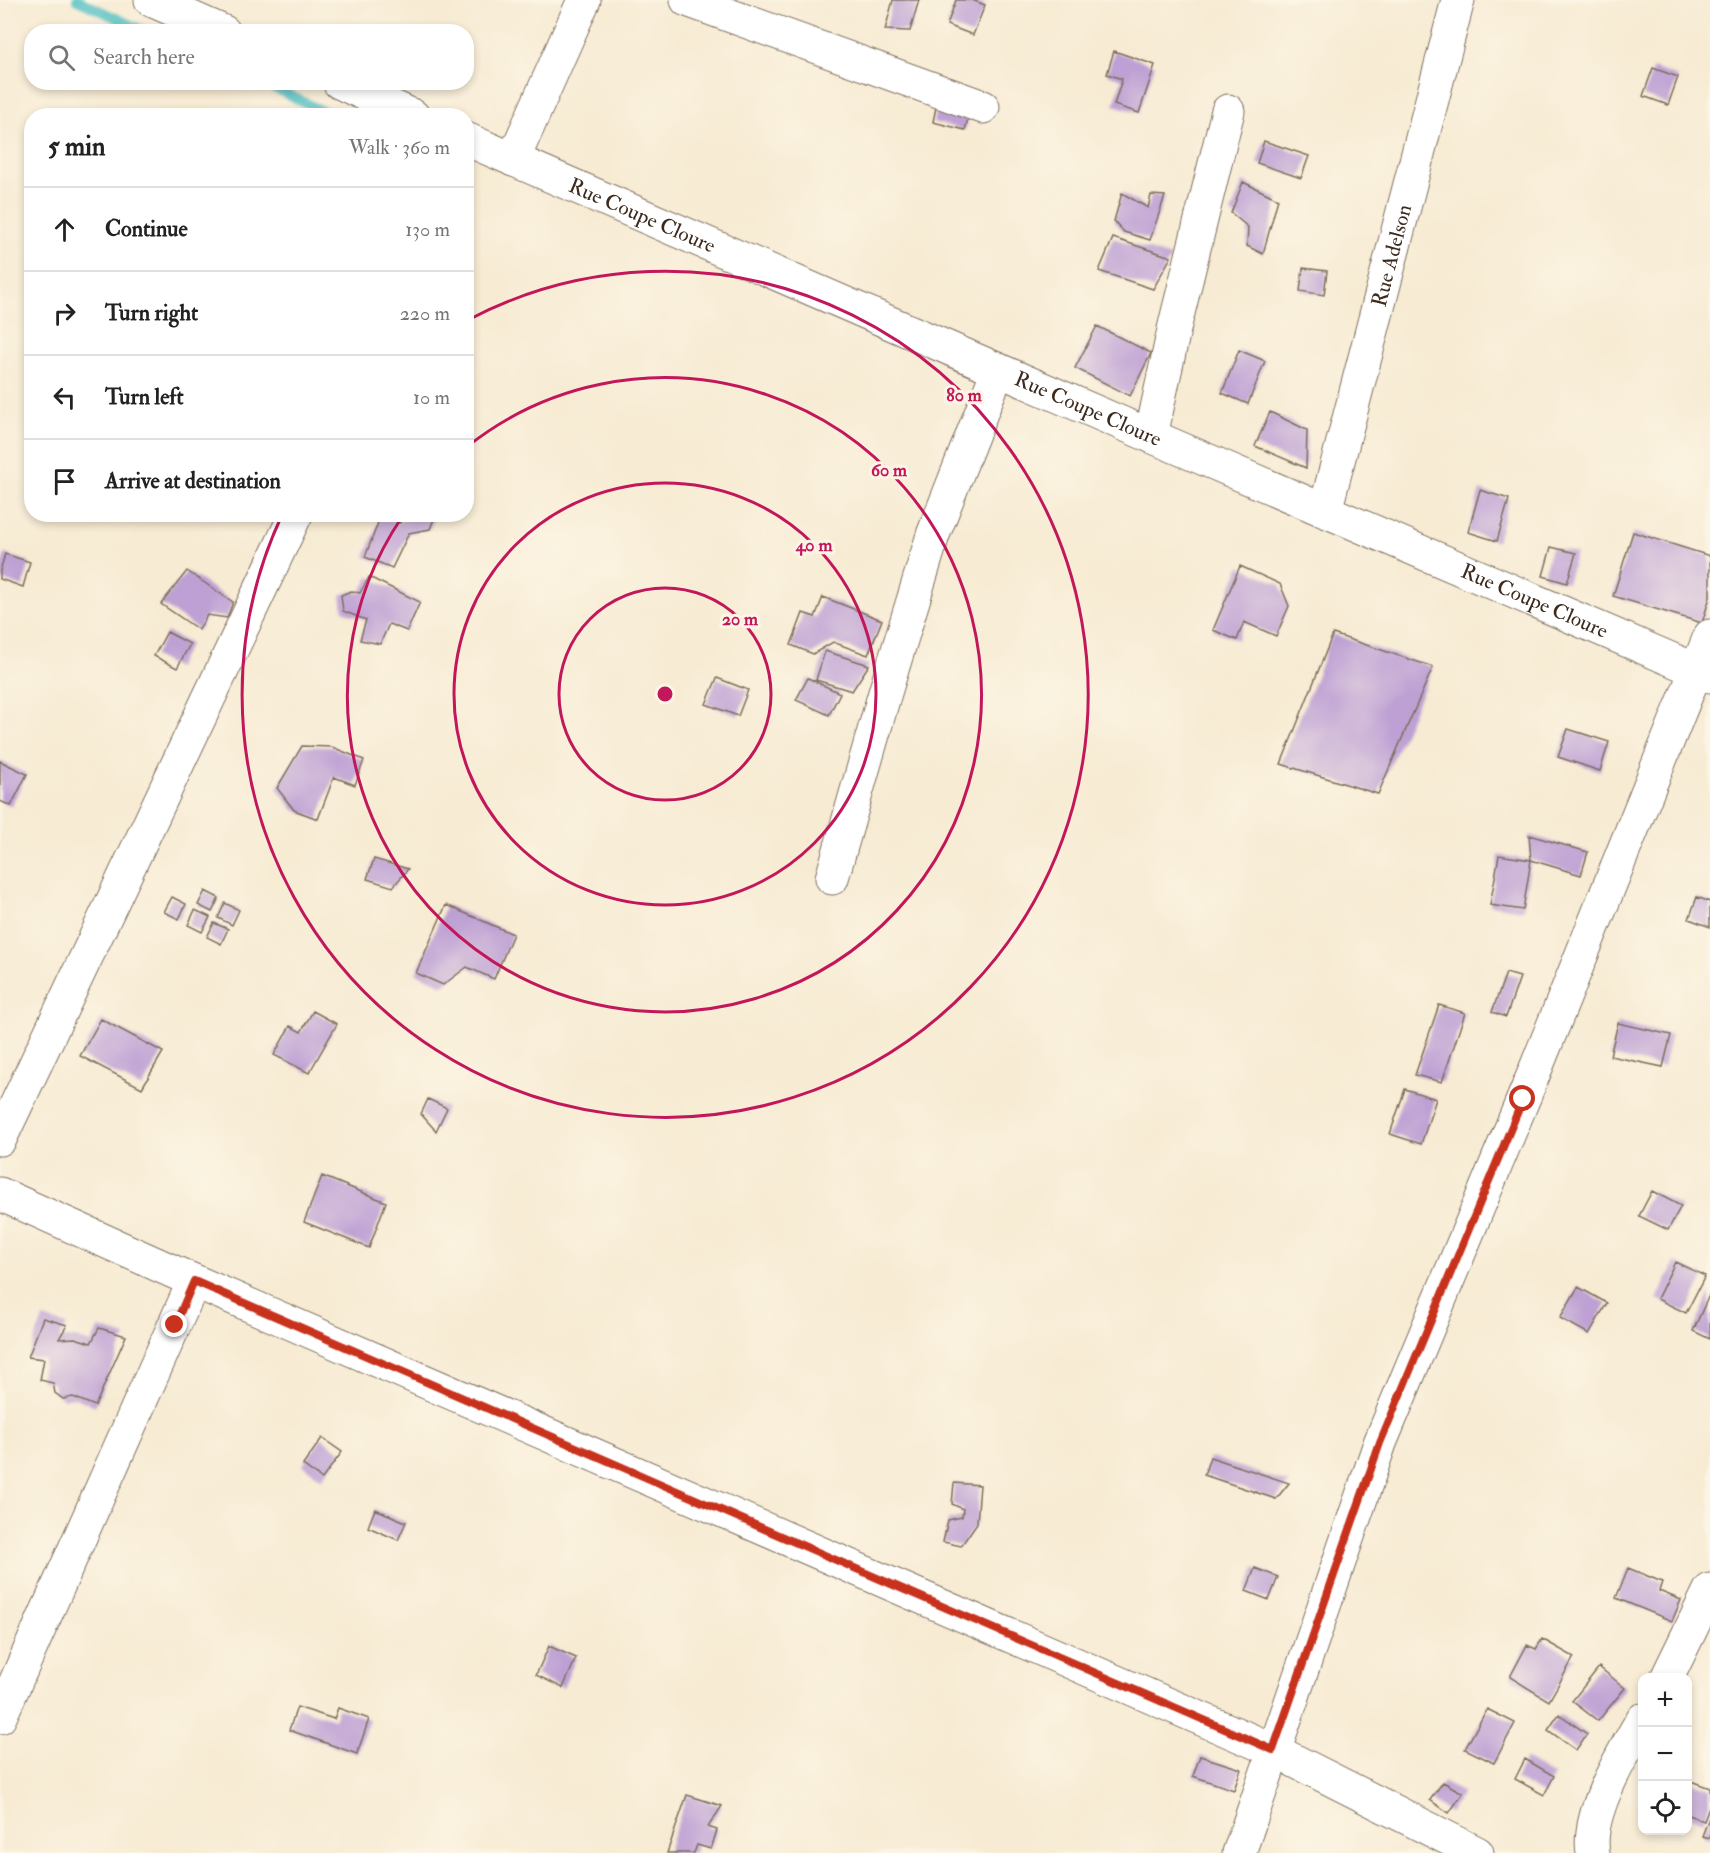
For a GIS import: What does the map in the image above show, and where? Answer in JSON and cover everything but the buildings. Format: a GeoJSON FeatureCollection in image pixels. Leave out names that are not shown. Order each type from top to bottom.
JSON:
{"type":"FeatureCollection","features":[{"type":"Feature","properties":{"kind":"street"},"geometry":{"type":"LineString","coordinates":[[151,0],[191,8],[213,24]]}},
{"type":"Feature","properties":{"kind":"street"},"geometry":{"type":"LineString","coordinates":[[513,160],[584,0]]}},
{"type":"Feature","properties":{"kind":"street"},"geometry":{"type":"LineString","coordinates":[[687,0],[983,107]]}},
{"type":"Feature","properties":{"kind":"street","name":"Rue Adelson"},"geometry":{"type":"LineString","coordinates":[[1325,512],[1458,0]]}},
{"type":"Feature","properties":{"kind":"street"},"geometry":{"type":"LineString","coordinates":[[356,90],[396,108]]}},
{"type":"Feature","properties":{"kind":"street"},"geometry":{"type":"LineString","coordinates":[[1151,436],[1178,314],[1228,111]]}},
{"type":"Feature","properties":{"kind":"street","name":"Rue Coupe Cloure"},"geometry":{"type":"LineString","coordinates":[[474,148],[513,160],[1703,673]]}},
{"type":"Feature","properties":{"kind":"street"},"geometry":{"type":"LineString","coordinates":[[832,878],[933,535],[998,370]]}},
{"type":"Feature","properties":{"kind":"street"},"geometry":{"type":"LineString","coordinates":[[0,1139],[292,522]]}},
{"type":"Feature","properties":{"kind":"street"},"geometry":{"type":"LineString","coordinates":[[1239,1853],[1380,1443],[1703,673],[1710,636]]}},
{"type":"Feature","properties":{"kind":"street"},"geometry":{"type":"LineString","coordinates":[[0,1194],[194,1281],[1273,1750],[1477,1853]]}},
{"type":"Feature","properties":{"kind":"street"},"geometry":{"type":"LineString","coordinates":[[0,1718],[194,1281]]}},
{"type":"Feature","properties":{"kind":"street"},"geometry":{"type":"LineString","coordinates":[[1669,1673],[1710,1590]]}},
{"type":"Feature","properties":{"kind":"street"},"geometry":{"type":"LineString","coordinates":[[1593,1853],[1591,1842],[1602,1797],[1638,1727]]}},
{"type":"Feature","properties":{"kind":"waterway"},"geometry":{"type":"LineString","coordinates":[[77,0],[130,24]]}},
{"type":"Feature","properties":{"kind":"waterway"},"geometry":{"type":"LineString","coordinates":[[278,90],[317,108]]}},
{"type":"Feature","properties":{"kind":"route"},"geometry":{"type":"LineString","coordinates":[[175,1325],[194,1281],[1273,1750],[1380,1443],[1523,1099]]}}]}
